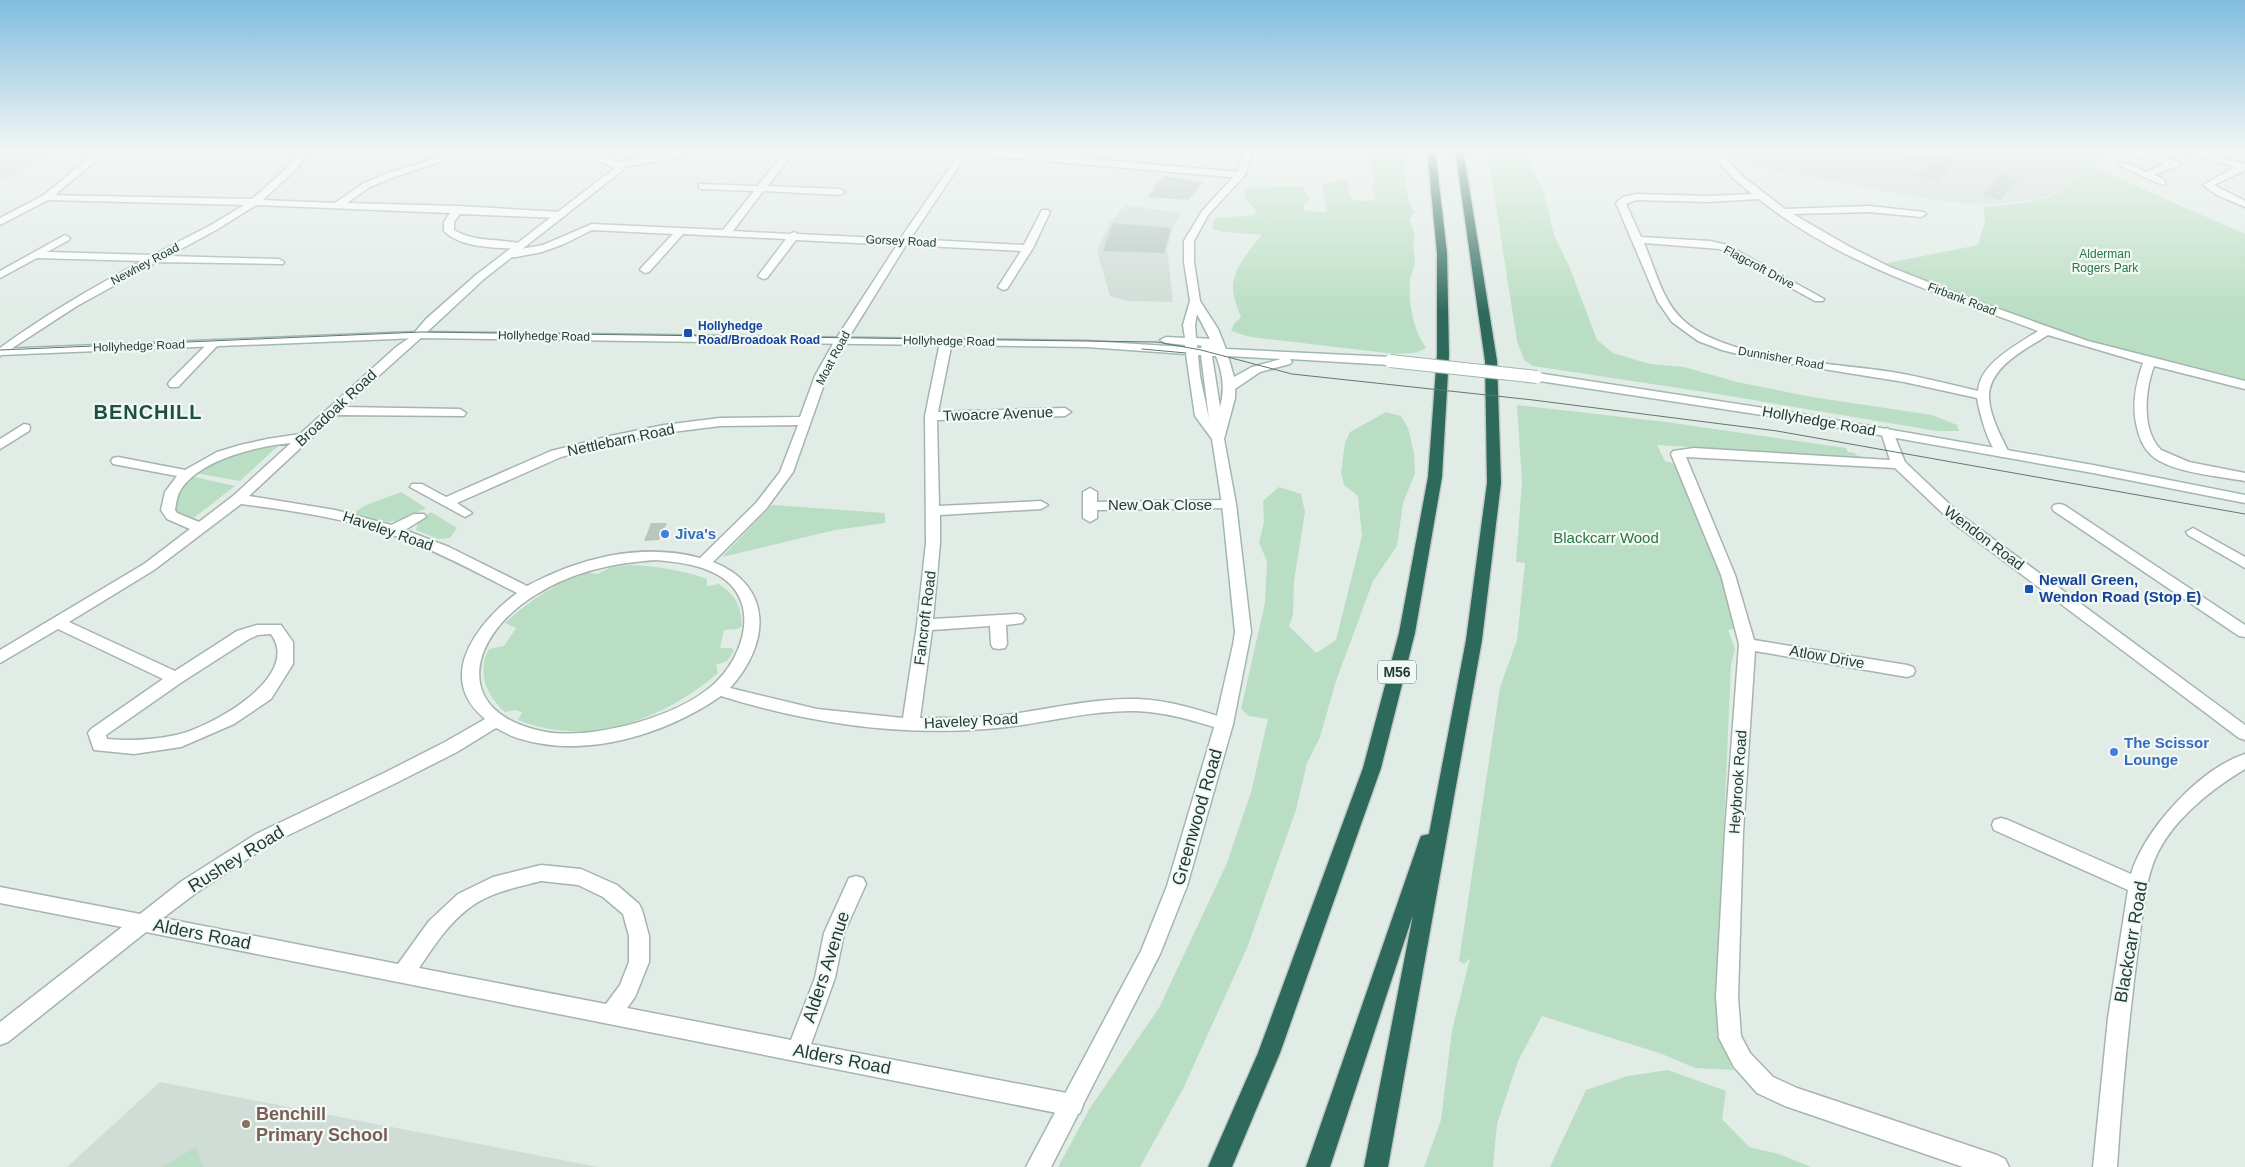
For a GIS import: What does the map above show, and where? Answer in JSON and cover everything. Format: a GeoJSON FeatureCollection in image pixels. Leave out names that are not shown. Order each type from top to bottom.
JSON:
{"type":"FeatureCollection","features":[{"type":"Feature","properties":{"kind":"highway","name":"M56"},"geometry":{"type":"LineString","coordinates":[[1220,1167],[1270,1053],[1372,768],[1407,633],[1435,477],[1443,355],[1442,254],[1437,203]]}},
{"type":"Feature","properties":{"kind":"highway"},"geometry":{"type":"LineString","coordinates":[[1376,1167],[1474,640],[1494,483],[1491,360],[1468,203]]}},
{"type":"Feature","properties":{"kind":"highway"},"geometry":{"type":"LineString","coordinates":[[1318,1167],[1445,790]]}},
{"type":"Feature","properties":{"kind":"street"},"geometry":{"type":"LineString","coordinates":[[0,222],[35,203]]}},
{"type":"Feature","properties":{"kind":"street","name":"Newhey Road"},"geometry":{"type":"LineString","coordinates":[[1,352],[68,307],[154,259],[209,232],[253,203]]}},
{"type":"Feature","properties":{"kind":"street"},"geometry":{"type":"LineString","coordinates":[[295,203],[458,209],[561,215]]}},
{"type":"Feature","properties":{"kind":"street","name":"Broadoak Road"},"geometry":{"type":"LineString","coordinates":[[0,657],[58,624],[149,567],[238,499],[400,349],[418,335],[447,305],[519,246],[576,203]]}},
{"type":"Feature","properties":{"kind":"street"},"geometry":{"type":"LineString","coordinates":[[726,233],[750,203]]}},
{"type":"Feature","properties":{"kind":"street","name":"Moat Road"},"geometry":{"type":"LineString","coordinates":[[703,563],[761,506],[786,472],[821,376],[904,241],[929,203]]}},
{"type":"Feature","properties":{"kind":"street","name":"Greenwood Road"},"geometry":{"type":"LineString","coordinates":[[1215,203],[1206,213],[1189,241],[1189,262],[1195,301],[1189,325],[1201,416],[1218,439]]}},
{"type":"Feature","properties":{"kind":"street","name":"Dunnisher Road"},"geometry":{"type":"LineString","coordinates":[[1621,203],[1622,211],[1637,240],[1663,304],[1686,329],[1702,338],[1726,348],[1756,355],[1895,376],[1982,396]]}},
{"type":"Feature","properties":{"kind":"street","name":"Firbank Road"},"geometry":{"type":"LineString","coordinates":[[1771,203],[1828,239],[1871,262],[1963,300],[2047,330],[2150,362],[2245,385]]}},
{"type":"Feature","properties":{"kind":"street"},"geometry":{"type":"LineString","coordinates":[[458,209],[449,222],[449,230],[458,237],[471,241],[519,246]]}},
{"type":"Feature","properties":{"kind":"street"},"geometry":{"type":"LineString","coordinates":[[1783,212],[1831,210],[1905,211],[1921,214]]}},
{"type":"Feature","properties":{"kind":"street"},"geometry":{"type":"LineString","coordinates":[[1003,287],[1028,248],[1045,212]]}},
{"type":"Feature","properties":{"kind":"street","name":"Gorsey Road"},"geometry":{"type":"LineString","coordinates":[[509,254],[547,247],[568,239],[586,228],[592,227],[794,235],[1028,248]]}},
{"type":"Feature","properties":{"kind":"street"},"geometry":{"type":"LineString","coordinates":[[645,270],[681,231]]}},
{"type":"Feature","properties":{"kind":"street"},"geometry":{"type":"LineString","coordinates":[[763,276],[794,235]]}},
{"type":"Feature","properties":{"kind":"street"},"geometry":{"type":"LineString","coordinates":[[0,275],[65,238]]}},
{"type":"Feature","properties":{"kind":"street","name":"Flagcroft Drive"},"geometry":{"type":"LineString","coordinates":[[1637,240],[1710,244],[1724,247],[1818,299]]}},
{"type":"Feature","properties":{"kind":"street"},"geometry":{"type":"LineString","coordinates":[[35,255],[279,262]]}},
{"type":"Feature","properties":{"kind":"street","name":"Greenwood Road"},"geometry":{"type":"LineString","coordinates":[[1038,1167],[1150,954],[1177,886],[1224,724],[1244,632],[1229,504],[1218,439],[1230,387],[1228,371],[1210,325],[1195,301]]}},
{"type":"Feature","properties":{"kind":"street"},"geometry":{"type":"LineString","coordinates":[[2002,453],[1989,422],[1982,396],[1987,378],[1998,364],[2047,330]]}},
{"type":"Feature","properties":{"kind":"street","name":"Hollyhedge Road"},"geometry":{"type":"LineString","coordinates":[[1,352],[418,335],[1191,346],[1390,360],[1537,377],[1887,432],[2245,498]]}},
{"type":"Feature","properties":{"kind":"street","name":"Fancroft Road"},"geometry":{"type":"LineString","coordinates":[[911,724],[926,625],[933,543],[931,416],[946,342]]}},
{"type":"Feature","properties":{"kind":"street"},"geometry":{"type":"LineString","coordinates":[[174,384],[214,343]]}},
{"type":"Feature","properties":{"kind":"street","name":"Hollyhedge Road"},"geometry":{"type":"LineString","coordinates":[[1191,346],[1206,352],[1219,348]]}},
{"type":"Feature","properties":{"kind":"street"},"geometry":{"type":"LineString","coordinates":[[1206,352],[1218,439]]}},
{"type":"Feature","properties":{"kind":"street"},"geometry":{"type":"LineString","coordinates":[[1230,387],[1238,378],[1255,368],[1274,363],[1361,364],[1390,360]]}},
{"type":"Feature","properties":{"kind":"street"},"geometry":{"type":"LineString","coordinates":[[2150,362],[2141,385],[2141,411],[2149,446],[2156,453],[2169,460],[2245,477]]}},
{"type":"Feature","properties":{"kind":"street"},"geometry":{"type":"LineString","coordinates":[[334,411],[460,413]]}},
{"type":"Feature","properties":{"kind":"street","name":"Twoacre Avenue"},"geometry":{"type":"LineString","coordinates":[[931,416],[1065,412]]}},
{"type":"Feature","properties":{"kind":"street","name":"Nettlebarn Road"},"geometry":{"type":"LineString","coordinates":[[447,502],[556,454],[610,440],[664,429],[720,422],[806,421]]}},
{"type":"Feature","properties":{"kind":"street"},"geometry":{"type":"LineString","coordinates":[[0,445],[24,428]]}},
{"type":"Feature","properties":{"kind":"street","name":"Wendon Road"},"geometry":{"type":"LineString","coordinates":[[1887,432],[1892,450],[1899,464],[1957,519],[2245,734]]}},
{"type":"Feature","properties":{"kind":"street"},"geometry":{"type":"LineString","coordinates":[[200,528],[172,516],[168,510],[170,495],[178,483],[188,474],[226,454],[248,446],[304,438]]}},
{"type":"Feature","properties":{"kind":"street","name":"Heybrook Road"},"geometry":{"type":"LineString","coordinates":[[1899,464],[1694,452],[1678,454],[1728,575],[1747,644],[1733,851],[1727,997],[1730,1038],[1742,1060],[1765,1085],[1793,1098],[1997,1167]]}},
{"type":"Feature","properties":{"kind":"street"},"geometry":{"type":"LineString","coordinates":[[118,461],[188,474]]}},
{"type":"Feature","properties":{"kind":"street"},"geometry":{"type":"LineString","coordinates":[[417,487],[465,513]]}},
{"type":"Feature","properties":{"kind":"street","name":"Haveley Road"},"geometry":{"type":"LineString","coordinates":[[238,499],[323,511],[393,530],[449,553],[528,593]]}},
{"type":"Feature","properties":{"kind":"street","name":"New Oak Close"},"geometry":{"type":"LineString","coordinates":[[1090,505],[1229,504]]}},
{"type":"Feature","properties":{"kind":"street"},"geometry":{"type":"LineString","coordinates":[[933,511],[1042,505]]}},
{"type":"Feature","properties":{"kind":"street"},"geometry":{"type":"LineString","coordinates":[[2059,508],[2245,632]]}},
{"type":"Feature","properties":{"kind":"street"},"geometry":{"type":"LineString","coordinates":[[393,530],[419,517]]}},
{"type":"Feature","properties":{"kind":"street"},"geometry":{"type":"LineString","coordinates":[[2192,532],[2245,563]]}},
{"type":"Feature","properties":{"kind":"street"},"geometry":{"type":"LineString","coordinates":[[656,555],[703,563],[724,572],[739,583],[747,594],[754,616],[752,634],[748,649],[739,666],[719,690],[682,713],[633,732],[581,740],[546,738],[522,732],[497,720],[478,702],[470,675],[474,656],[491,626],[511,605],[528,593],[570,572],[600,562],[632,556],[656,555]]}},
{"type":"Feature","properties":{"kind":"street"},"geometry":{"type":"LineString","coordinates":[[926,625],[1017,618]]}},
{"type":"Feature","properties":{"kind":"street"},"geometry":{"type":"LineString","coordinates":[[998,620],[999,644]]}},
{"type":"Feature","properties":{"kind":"street"},"geometry":{"type":"LineString","coordinates":[[58,624],[176,678]]}},
{"type":"Feature","properties":{"kind":"street"},"geometry":{"type":"LineString","coordinates":[[274,629],[285,642],[285,664],[265,695],[228,720],[182,741],[134,748],[100,745],[97,733],[176,678],[243,635],[256,630],[274,629]]}},
{"type":"Feature","properties":{"kind":"street","name":"Atlow Drive"},"geometry":{"type":"LineString","coordinates":[[1747,644],[1908,671]]}},
{"type":"Feature","properties":{"kind":"street","name":"Haveley Road"},"geometry":{"type":"LineString","coordinates":[[719,690],[809,715],[872,722],[911,724],[986,723],[1026,719],[1090,708],[1136,705],[1189,712],[1224,724]]}},
{"type":"Feature","properties":{"kind":"street","name":"Rushey Road"},"geometry":{"type":"LineString","coordinates":[[0,1036],[189,887],[263,838],[390,778],[451,747],[497,720]]}},
{"type":"Feature","properties":{"kind":"street","name":"Blackcarr Road"},"geometry":{"type":"LineString","coordinates":[[2105,1167],[2114,1050],[2138,886],[2152,846],[2182,806],[2207,785],[2245,761]]}},
{"type":"Feature","properties":{"kind":"street"},"geometry":{"type":"LineString","coordinates":[[2001,826],[2138,886]]}},
{"type":"Feature","properties":{"kind":"street"},"geometry":{"type":"LineString","coordinates":[[403,973],[436,927],[465,900],[500,884],[541,874],[581,877],[610,890],[632,910],[639,936],[639,962],[628,990],[611,1014]]}},
{"type":"Feature","properties":{"kind":"street","name":"Alders Avenue"},"geometry":{"type":"LineString","coordinates":[[797,1050],[825,978],[834,933],[856,884]]}},
{"type":"Feature","properties":{"kind":"street","name":"Alders Road"},"geometry":{"type":"LineString","coordinates":[[0,895],[1072,1105]]}},
{"type":"Feature","properties":{"kind":"shaded area"},"geometry":{"type":"Polygon","coordinates":[[[1966,203],[1994,203],[1979,205],[1966,203]]]}},
{"type":"Feature","properties":{"kind":"shaded area"},"geometry":{"type":"Polygon","coordinates":[[[1125,205],[1182,213],[1174,224],[1167,248],[1173,302],[1128,301],[1110,296],[1097,251],[1110,223],[1125,205]]]}},
{"type":"Feature","properties":{"kind":"shaded area","name":"Benchill Primary School"},"geometry":{"type":"Polygon","coordinates":[[[160,1082],[598,1167],[67,1167],[160,1082]]]}},
{"type":"Feature","properties":{"kind":"green space"},"geometry":{"type":"Polygon","coordinates":[[[1250,203],[1306,203],[1304,211],[1327,212],[1326,203],[1411,203],[1415,212],[1409,219],[1415,235],[1413,245],[1415,264],[1410,280],[1410,298],[1412,316],[1421,341],[1426,348],[1415,353],[1395,354],[1250,337],[1231,331],[1234,324],[1241,317],[1233,290],[1235,275],[1243,260],[1262,235],[1224,232],[1213,229],[1213,223],[1216,218],[1255,215],[1256,211],[1250,203]]]}},
{"type":"Feature","properties":{"kind":"green space"},"geometry":{"type":"Polygon","coordinates":[[[1496,203],[1546,203],[1554,235],[1569,266],[1597,340],[1613,353],[1650,364],[1684,367],[1737,382],[1812,397],[1932,415],[1957,425],[1959,431],[1937,431],[1705,392],[1533,366],[1524,360],[1517,341],[1496,203]]]}},
{"type":"Feature","properties":{"kind":"green space","name":"Alderman Rogers Park"},"geometry":{"type":"Polygon","coordinates":[[[2013,203],[2176,203],[2245,234],[2245,381],[2144,357],[2021,321],[1883,264],[1978,245],[1985,221],[1983,207],[2013,203]]]}},
{"type":"Feature","properties":{"kind":"green space","name":"Blackcarr Wood"},"geometry":{"type":"Polygon","coordinates":[[[1517,405],[1666,422],[1846,448],[1848,452],[1869,458],[1657,445],[1665,461],[1676,464],[1735,600],[1727,601],[1736,628],[1728,630],[1735,649],[1731,665],[1717,987],[1717,1033],[1733,1070],[1695,1068],[1662,1054],[1542,1016],[1518,1061],[1497,1124],[1493,1167],[1424,1167],[1441,1120],[1452,1030],[1470,958],[1464,964],[1459,961],[1500,687],[1517,640],[1525,563],[1516,562],[1522,482],[1517,405]]]}},
{"type":"Feature","properties":{"kind":"green space"},"geometry":{"type":"Polygon","coordinates":[[[1386,412],[1401,416],[1408,428],[1414,453],[1415,473],[1403,503],[1397,546],[1373,581],[1336,681],[1320,737],[1307,763],[1296,810],[1247,948],[1183,1089],[1140,1167],[1058,1167],[1090,1108],[1159,1008],[1227,863],[1251,792],[1268,719],[1249,716],[1241,709],[1265,603],[1267,561],[1259,543],[1264,522],[1263,501],[1279,487],[1301,494],[1305,512],[1294,581],[1293,615],[1289,626],[1316,653],[1336,640],[1362,536],[1358,496],[1344,485],[1341,473],[1345,443],[1350,432],[1386,412]]]}},
{"type":"Feature","properties":{"kind":"green space"},"geometry":{"type":"Polygon","coordinates":[[[278,446],[240,481],[194,473],[235,455],[256,449],[278,446]]]}},
{"type":"Feature","properties":{"kind":"green space"},"geometry":{"type":"Polygon","coordinates":[[[190,476],[235,486],[191,520],[176,515],[173,503],[175,494],[190,476]]]}},
{"type":"Feature","properties":{"kind":"green space"},"geometry":{"type":"Polygon","coordinates":[[[401,492],[426,508],[404,519],[389,522],[352,514],[366,505],[401,492]]]}},
{"type":"Feature","properties":{"kind":"green space"},"geometry":{"type":"Polygon","coordinates":[[[772,505],[885,513],[885,523],[835,530],[722,557],[772,505]]]}},
{"type":"Feature","properties":{"kind":"green space"},"geometry":{"type":"Polygon","coordinates":[[[431,512],[457,528],[450,538],[438,539],[416,530],[419,519],[431,512]]]}},
{"type":"Feature","properties":{"kind":"green space"},"geometry":{"type":"Polygon","coordinates":[[[629,565],[649,566],[688,573],[707,579],[707,586],[719,584],[730,593],[739,607],[742,626],[738,629],[724,630],[720,648],[732,648],[734,651],[727,661],[716,665],[718,673],[696,690],[649,716],[624,725],[598,730],[571,731],[544,728],[518,720],[522,712],[515,710],[505,712],[493,699],[485,683],[483,666],[489,649],[504,646],[516,628],[505,623],[533,600],[553,587],[587,573],[598,574],[609,568],[629,565]]]}},
{"type":"Feature","properties":{"kind":"green space"},"geometry":{"type":"Polygon","coordinates":[[[1668,1070],[1726,1091],[1722,1119],[1749,1147],[1779,1154],[1811,1167],[1550,1167],[1586,1090],[1628,1076],[1668,1070]]]}},
{"type":"Feature","properties":{"kind":"green space"},"geometry":{"type":"Polygon","coordinates":[[[196,1147],[203,1167],[162,1167],[196,1147]]]}},
{"type":"Feature","properties":{"kind":"building"},"geometry":{"type":"Polygon","coordinates":[[[1113,223],[1171,228],[1164,253],[1103,251],[1113,223]]]}},
{"type":"Feature","properties":{"kind":"building"},"geometry":{"type":"Polygon","coordinates":[[[651,523],[667,523],[659,540],[644,541],[651,523]]]}},
{"type":"Feature","properties":{"kind":"tram line"},"geometry":{"type":"LineString","coordinates":[[0,350],[421,332],[1157,342],[1201,350],[1292,374],[1533,400],[1777,431],[2245,514]]}},
{"type":"Feature","properties":{"kind":"tram line"},"geometry":{"type":"LineString","coordinates":[[1142,349],[1186,353]]}},
{"type":"Feature","properties":{"kind":"place","name":"Hollyhedge Road/Broadoak Road"},"geometry":{"type":"Point","coordinates":[688,333]}},
{"type":"Feature","properties":{"kind":"place","name":"Jiva's"},"geometry":{"type":"Point","coordinates":[665,534]}},
{"type":"Feature","properties":{"kind":"place","name":"Newall Green, Wendon Road (Stop E)"},"geometry":{"type":"Point","coordinates":[2029,589]}},
{"type":"Feature","properties":{"kind":"place","name":"The Scissor Lounge"},"geometry":{"type":"Point","coordinates":[2114,752]}},
{"type":"Feature","properties":{"kind":"place","name":"Benchill Primary School"},"geometry":{"type":"Point","coordinates":[246,1124]}},
{"type":"Feature","properties":{"kind":"district","name":"BENCHILL"},"geometry":{"type":"Point","coordinates":[148,412]}}]}
